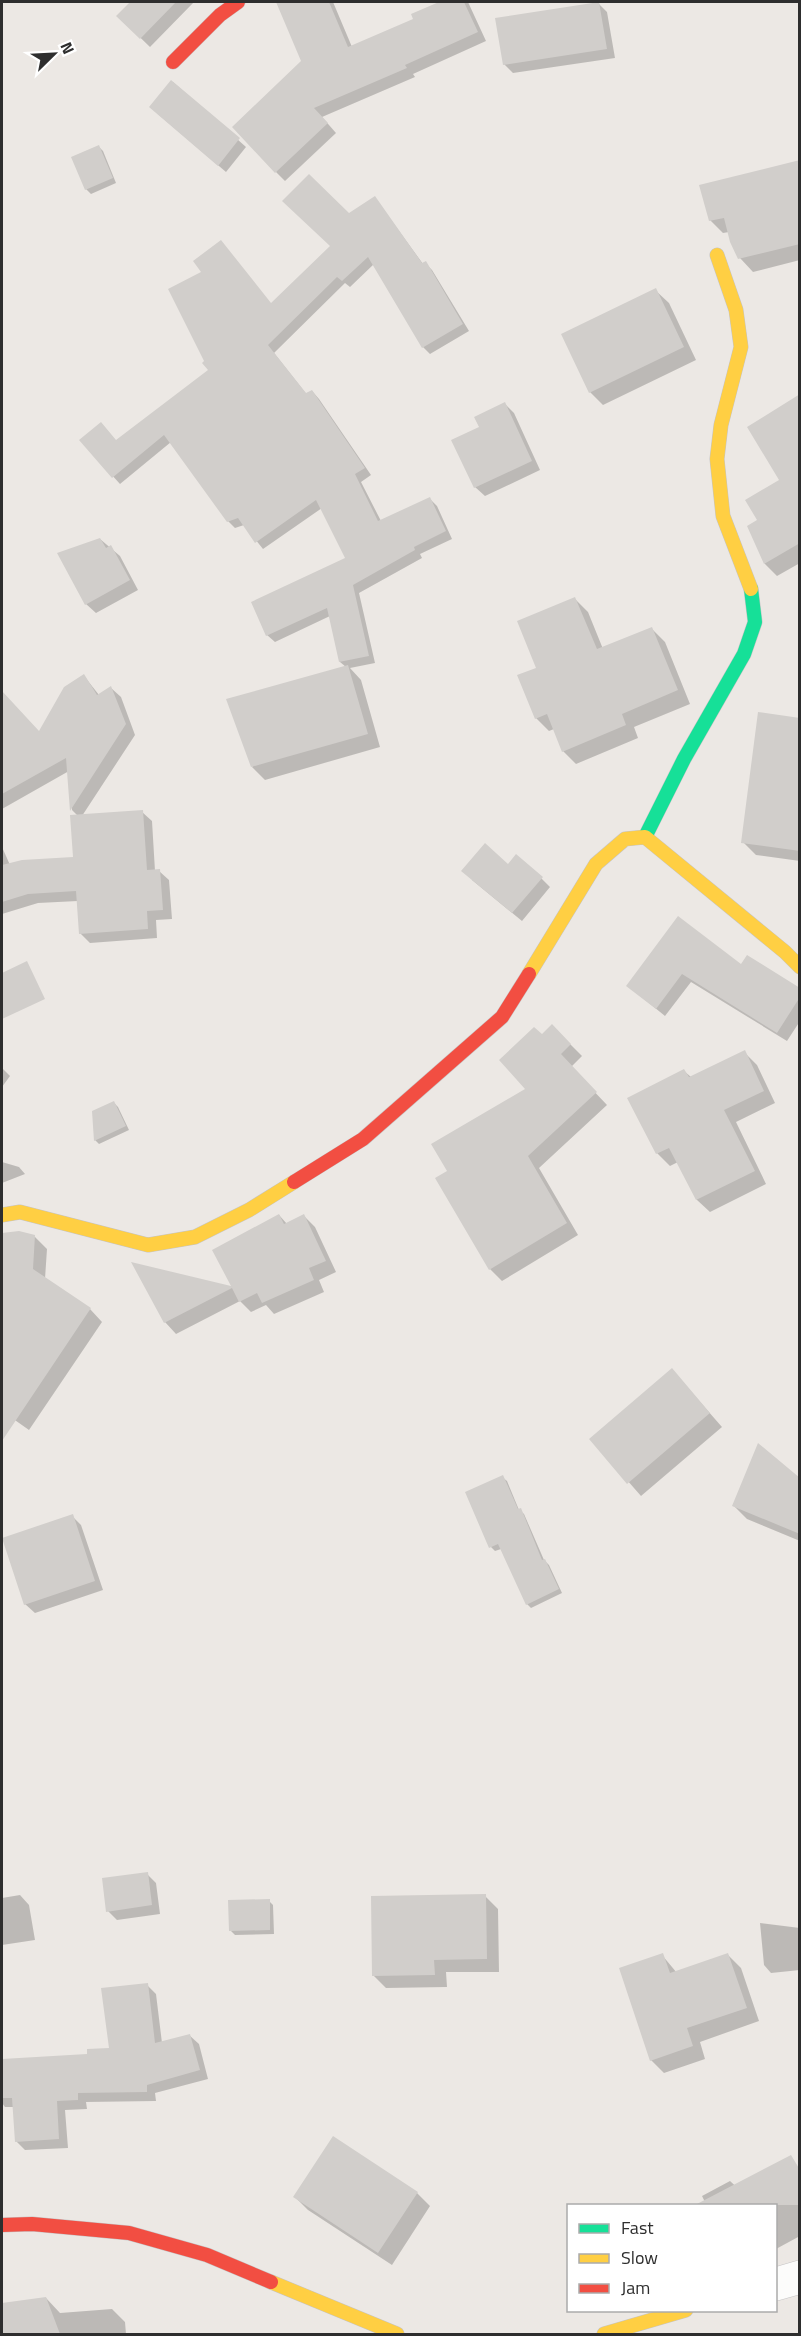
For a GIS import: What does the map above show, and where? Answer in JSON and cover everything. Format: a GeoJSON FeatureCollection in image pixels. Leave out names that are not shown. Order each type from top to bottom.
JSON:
{"type":"FeatureCollection","features":[{"type":"Feature","properties":{"kind":"street"},"geometry":{"type":"LineString","coordinates":[[173,62],[220,15],[238,2]]}},
{"type":"Feature","properties":{"kind":"street"},"geometry":{"type":"LineString","coordinates":[[645,837],[684,759],[744,654],[755,622],[753,593],[723,516],[717,459],[721,425],[741,347],[736,310],[717,255]]}},
{"type":"Feature","properties":{"kind":"street"},"geometry":{"type":"LineString","coordinates":[[2,1215],[20,1212],[148,1245],[195,1237],[249,1210],[363,1139],[501,1017],[596,864],[625,839],[645,837],[785,952],[800,967]]}},
{"type":"Feature","properties":{"kind":"street"},"geometry":{"type":"LineString","coordinates":[[2,2225],[32,2224],[129,2233],[207,2255],[397,2334]]}},
{"type":"Feature","properties":{"kind":"street"},"geometry":{"type":"LineString","coordinates":[[777,2284],[800,2277]]}},
{"type":"Feature","properties":{"kind":"street"},"geometry":{"type":"LineString","coordinates":[[604,2334],[679,2312]]}},
{"type":"Feature","properties":{"kind":"building"},"geometry":{"type":"Polygon","coordinates":[[[130,2],[176,2],[140,39],[116,16],[130,2]]]}},
{"type":"Feature","properties":{"kind":"building"},"geometry":{"type":"Polygon","coordinates":[[[276,2],[329,2],[348,47],[413,19],[411,14],[439,2],[464,2],[478,32],[405,65],[407,68],[314,108],[328,123],[275,173],[232,127],[301,61],[276,2]]]}},
{"type":"Feature","properties":{"kind":"building"},"geometry":{"type":"Polygon","coordinates":[[[599,2],[607,49],[503,65],[495,18],[599,2]]]}},
{"type":"Feature","properties":{"kind":"building"},"geometry":{"type":"Polygon","coordinates":[[[171,80],[240,138],[218,166],[149,107],[171,80]]]}},
{"type":"Feature","properties":{"kind":"building"},"geometry":{"type":"Polygon","coordinates":[[[99,145],[113,178],[85,190],[71,157],[99,145]]]}},
{"type":"Feature","properties":{"kind":"building"},"geometry":{"type":"Polygon","coordinates":[[[800,160],[800,244],[738,259],[730,242],[724,218],[709,221],[699,185],[800,160]]]}},
{"type":"Feature","properties":{"kind":"building"},"geometry":{"type":"Polygon","coordinates":[[[309,174],[349,213],[375,196],[422,263],[426,261],[463,324],[422,348],[368,257],[342,281],[337,277],[268,345],[306,393],[312,390],[365,468],[355,474],[378,521],[430,497],[446,531],[414,547],[415,550],[353,585],[369,656],[339,662],[327,608],[266,636],[251,602],[345,558],[316,500],[255,543],[238,518],[227,522],[164,435],[112,478],[79,440],[101,422],[116,440],[208,370],[202,363],[204,361],[168,289],[201,272],[193,261],[221,240],[271,303],[330,246],[282,201],[309,174]]]}},
{"type":"Feature","properties":{"kind":"building"},"geometry":{"type":"Polygon","coordinates":[[[656,288],[684,347],[589,393],[561,334],[656,288]]]}},
{"type":"Feature","properties":{"kind":"building"},"geometry":{"type":"Polygon","coordinates":[[[800,394],[800,543],[764,564],[747,526],[757,520],[745,500],[779,480],[747,427],[800,394]]]}},
{"type":"Feature","properties":{"kind":"building"},"geometry":{"type":"Polygon","coordinates":[[[505,402],[532,461],[474,488],[451,440],[479,427],[474,417],[505,402]]]}},
{"type":"Feature","properties":{"kind":"building"},"geometry":{"type":"Polygon","coordinates":[[[100,538],[106,548],[111,545],[130,580],[85,605],[57,553],[100,538]]]}},
{"type":"Feature","properties":{"kind":"building"},"geometry":{"type":"Polygon","coordinates":[[[575,597],[597,649],[652,627],[678,690],[622,714],[626,725],[562,752],[547,714],[535,719],[517,675],[536,668],[517,621],[575,597]]]}},
{"type":"Feature","properties":{"kind":"building"},"geometry":{"type":"Polygon","coordinates":[[[348,665],[368,734],[251,767],[226,699],[348,665]]]}},
{"type":"Feature","properties":{"kind":"building"},"geometry":{"type":"Polygon","coordinates":[[[84,674],[97,695],[111,686],[126,724],[70,811],[66,758],[2,794],[2,691],[39,731],[64,687],[84,674]]]}},
{"type":"Feature","properties":{"kind":"building"},"geometry":{"type":"Polygon","coordinates":[[[758,712],[800,718],[800,851],[741,843],[758,712]]]}},
{"type":"Feature","properties":{"kind":"building"},"geometry":{"type":"Polygon","coordinates":[[[143,810],[147,870],[160,869],[163,910],[147,911],[148,929],[79,934],[76,891],[28,894],[2,902],[2,865],[22,860],[73,857],[70,815],[143,810]]]}},
{"type":"Feature","properties":{"kind":"building"},"geometry":{"type":"Polygon","coordinates":[[[485,843],[508,864],[516,854],[543,877],[512,913],[461,871],[485,843]]]}},
{"type":"Feature","properties":{"kind":"building"},"geometry":{"type":"Polygon","coordinates":[[[678,916],[741,964],[747,955],[800,988],[800,997],[777,1033],[682,974],[656,1009],[626,986],[678,916]]]}},
{"type":"Feature","properties":{"kind":"building"},"geometry":{"type":"Polygon","coordinates":[[[27,961],[45,999],[2,1019],[2,973],[27,961]]]}},
{"type":"Feature","properties":{"kind":"building"},"geometry":{"type":"Polygon","coordinates":[[[552,1024],[571,1044],[561,1054],[597,1092],[528,1156],[567,1223],[489,1270],[435,1178],[447,1171],[431,1144],[525,1089],[499,1060],[534,1027],[542,1034],[552,1024]]]}},
{"type":"Feature","properties":{"kind":"building"},"geometry":{"type":"Polygon","coordinates":[[[745,1050],[764,1091],[724,1110],[755,1171],[696,1200],[669,1148],[656,1154],[627,1098],[684,1069],[689,1077],[745,1050]]]}},
{"type":"Feature","properties":{"kind":"building"},"geometry":{"type":"Polygon","coordinates":[[[114,1101],[126,1126],[94,1141],[92,1111],[114,1101]]]}},
{"type":"Feature","properties":{"kind":"building"},"geometry":{"type":"Polygon","coordinates":[[[279,1214],[284,1224],[304,1214],[326,1261],[309,1268],[314,1280],[262,1303],[257,1293],[239,1302],[232,1288],[164,1323],[131,1262],[231,1286],[212,1250],[279,1214]]]}},
{"type":"Feature","properties":{"kind":"building"},"geometry":{"type":"Polygon","coordinates":[[[19,1231],[35,1235],[33,1269],[91,1308],[2,1441],[2,1233],[19,1231]]]}},
{"type":"Feature","properties":{"kind":"building"},"geometry":{"type":"Polygon","coordinates":[[[672,1368],[710,1413],[627,1484],[589,1439],[672,1368]]]}},
{"type":"Feature","properties":{"kind":"building"},"geometry":{"type":"Polygon","coordinates":[[[758,1443],[800,1478],[800,1534],[732,1506],[758,1443]]]}},
{"type":"Feature","properties":{"kind":"building"},"geometry":{"type":"Polygon","coordinates":[[[503,1475],[518,1509],[521,1508],[542,1560],[545,1559],[559,1589],[526,1605],[498,1544],[489,1548],[465,1492],[503,1475]]]}},
{"type":"Feature","properties":{"kind":"building"},"geometry":{"type":"Polygon","coordinates":[[[73,1514],[95,1581],[24,1605],[2,1538],[73,1514]]]}},
{"type":"Feature","properties":{"kind":"building"},"geometry":{"type":"Polygon","coordinates":[[[148,1872],[152,1905],[106,1912],[102,1878],[148,1872]]]}},
{"type":"Feature","properties":{"kind":"building"},"geometry":{"type":"Polygon","coordinates":[[[486,1894],[487,1959],[434,1960],[435,1975],[372,1976],[371,1896],[486,1894]]]}},
{"type":"Feature","properties":{"kind":"building"},"geometry":{"type":"Polygon","coordinates":[[[270,1899],[270,1930],[229,1931],[228,1900],[270,1899]]]}},
{"type":"Feature","properties":{"kind":"building"},"geometry":{"type":"Polygon","coordinates":[[[663,1953],[670,1973],[728,1953],[747,2008],[687,2028],[693,2046],[650,2061],[619,1968],[663,1953]]]}},
{"type":"Feature","properties":{"kind":"building"},"geometry":{"type":"Polygon","coordinates":[[[148,1983],[155,2043],[190,2034],[200,2070],[147,2085],[147,2092],[78,2093],[78,2100],[57,2101],[59,2139],[15,2142],[12,2098],[2,2098],[2,2059],[87,2054],[87,2049],[109,2048],[101,1988],[148,1983]]]}},
{"type":"Feature","properties":{"kind":"building"},"geometry":{"type":"Polygon","coordinates":[[[333,2136],[418,2192],[378,2253],[293,2197],[333,2136]]]}},
{"type":"Feature","properties":{"kind":"building"},"geometry":{"type":"Polygon","coordinates":[[[791,2155],[800,2170],[800,2205],[697,2204],[791,2155]]]}},
{"type":"Feature","properties":{"kind":"building"},"geometry":{"type":"Polygon","coordinates":[[[46,2297],[60,2334],[2,2334],[2,2303],[46,2297]]]}},
{"type":"Feature","properties":{"kind":"traffic: fast"},"geometry":{"type":"LineString","coordinates":[[645,837],[684,759],[744,654],[755,622],[751,589]]}},
{"type":"Feature","properties":{"kind":"traffic: slow"},"geometry":{"type":"LineString","coordinates":[[717,255],[736,310],[741,347],[721,425],[717,459],[723,516],[751,589]]}},
{"type":"Feature","properties":{"kind":"traffic: slow"},"geometry":{"type":"LineString","coordinates":[[529,974],[596,864],[625,839],[645,837],[785,952],[800,967]]}},
{"type":"Feature","properties":{"kind":"traffic: slow"},"geometry":{"type":"LineString","coordinates":[[2,1215],[20,1212],[148,1245],[195,1237],[249,1210],[294,1182]]}},
{"type":"Feature","properties":{"kind":"traffic: slow"},"geometry":{"type":"LineString","coordinates":[[271,2282],[397,2334]]}},
{"type":"Feature","properties":{"kind":"traffic: slow"},"geometry":{"type":"LineString","coordinates":[[604,2334],[679,2312]]}},
{"type":"Feature","properties":{"kind":"traffic: jam"},"geometry":{"type":"LineString","coordinates":[[173,62],[220,15],[238,2]]}},
{"type":"Feature","properties":{"kind":"traffic: jam"},"geometry":{"type":"LineString","coordinates":[[294,1182],[363,1139],[502,1017],[529,974]]}},
{"type":"Feature","properties":{"kind":"traffic: jam"},"geometry":{"type":"LineString","coordinates":[[2,2225],[32,2224],[129,2233],[207,2255],[271,2282]]}}]}
